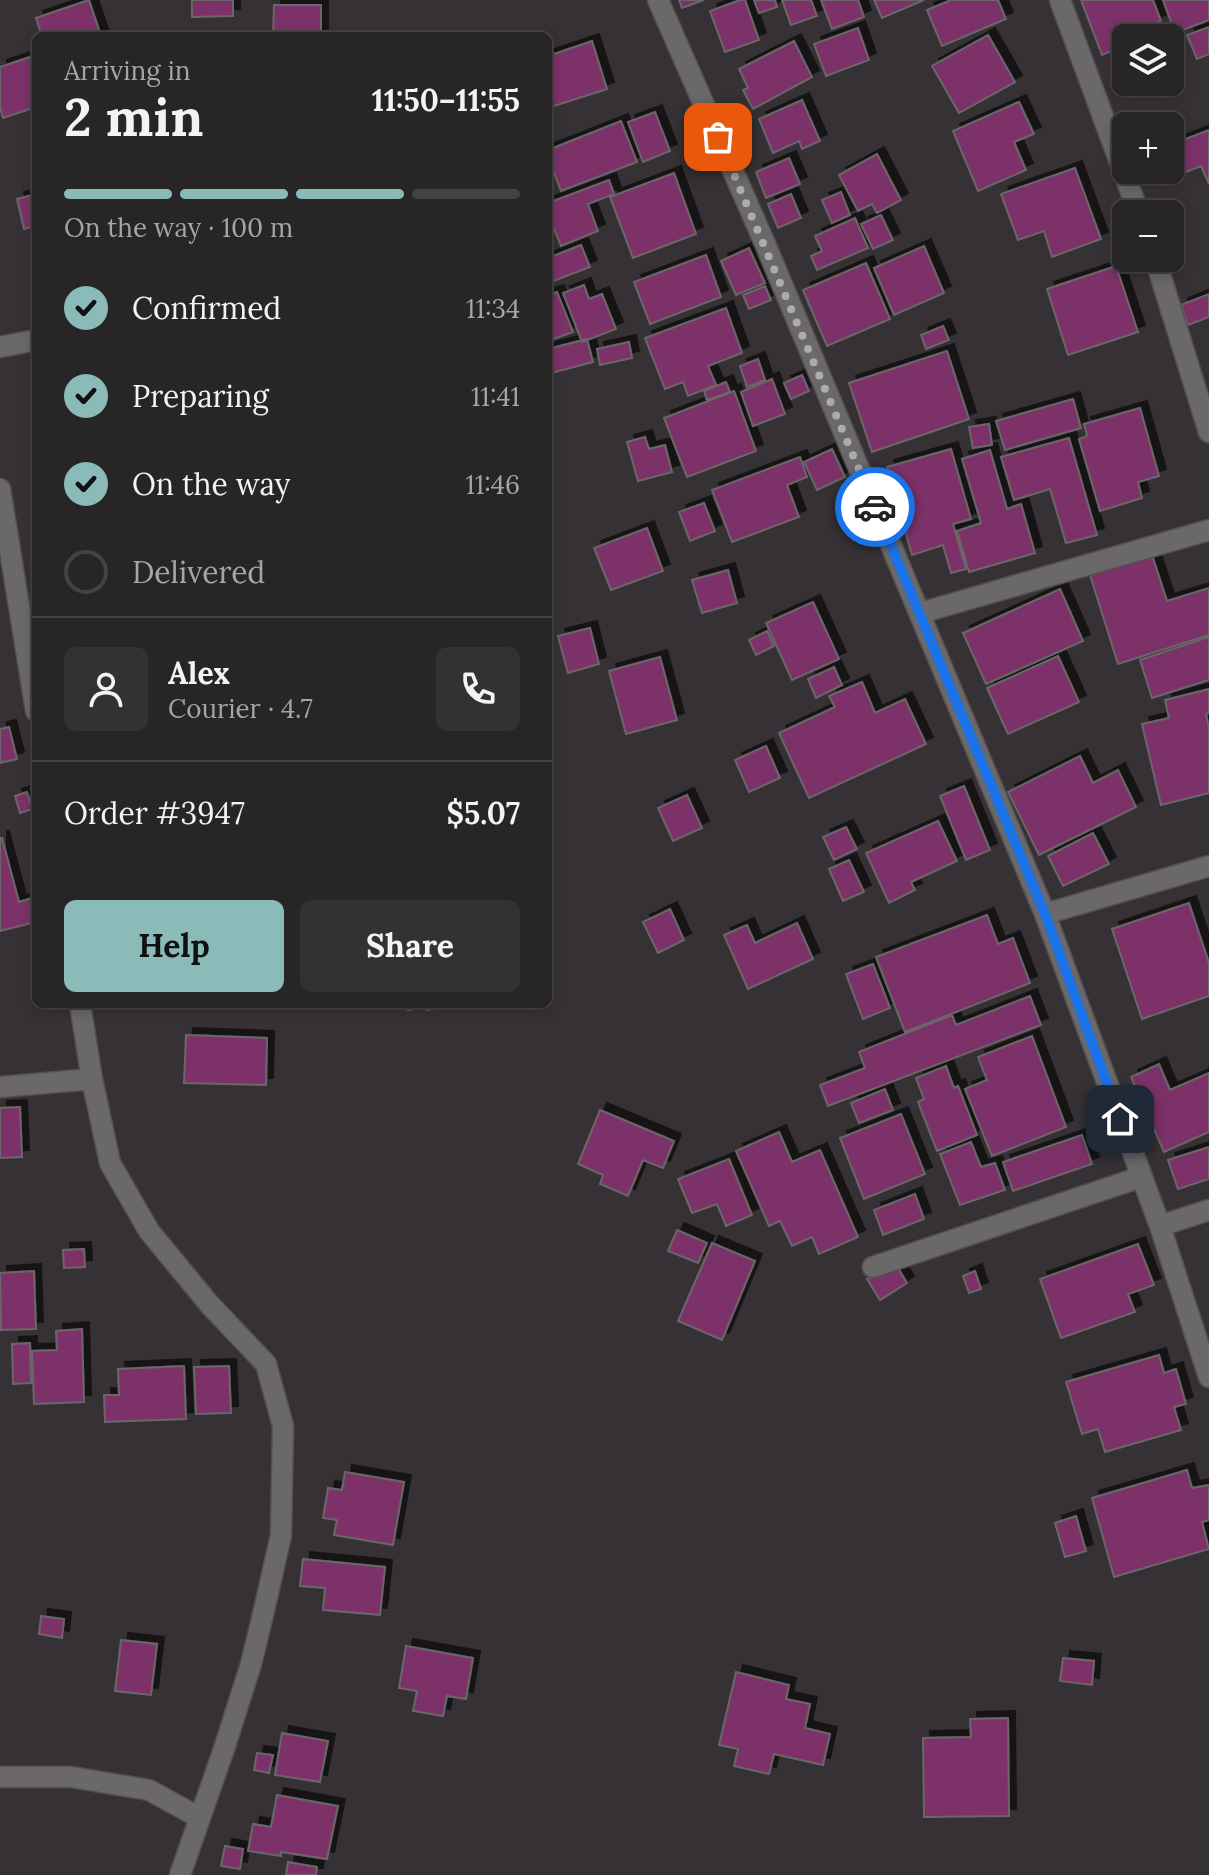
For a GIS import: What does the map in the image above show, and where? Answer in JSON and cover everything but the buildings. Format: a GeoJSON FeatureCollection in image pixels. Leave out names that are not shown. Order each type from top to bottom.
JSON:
{"type":"FeatureCollection","features":[{"type":"Feature","properties":{"kind":"street"},"geometry":{"type":"LineString","coordinates":[[658,0],[766,246],[1045,914],[1160,1226],[1209,1377]]}},
{"type":"Feature","properties":{"kind":"street"},"geometry":{"type":"LineString","coordinates":[[1060,0],[1134,200]]}},
{"type":"Feature","properties":{"kind":"street"},"geometry":{"type":"LineString","coordinates":[[1159,272],[1209,432]]}},
{"type":"Feature","properties":{"kind":"street"},"geometry":{"type":"LineString","coordinates":[[0,347],[32,341]]}},
{"type":"Feature","properties":{"kind":"street"},"geometry":{"type":"LineString","coordinates":[[0,489],[32,686]]}},
{"type":"Feature","properties":{"kind":"street"},"geometry":{"type":"LineString","coordinates":[[920,613],[1209,530]]}},
{"type":"Feature","properties":{"kind":"street"},"geometry":{"type":"LineString","coordinates":[[1045,914],[1209,866]]}},
{"type":"Feature","properties":{"kind":"street"},"geometry":{"type":"LineString","coordinates":[[81,1008],[110,1163],[149,1231],[210,1305],[266,1364],[283,1426],[281,1535],[278,1549],[251,1664],[180,1875]]}},
{"type":"Feature","properties":{"kind":"street"},"geometry":{"type":"LineString","coordinates":[[0,1087],[92,1079]]}},
{"type":"Feature","properties":{"kind":"street"},"geometry":{"type":"LineString","coordinates":[[873,1267],[1141,1177]]}},
{"type":"Feature","properties":{"kind":"street"},"geometry":{"type":"LineString","coordinates":[[1160,1226],[1209,1210]]}},
{"type":"Feature","properties":{"kind":"street"},"geometry":{"type":"LineString","coordinates":[[0,1777],[71,1777],[149,1790],[200,1818]]}},
{"type":"Feature","properties":{"kind":"way so far"},"geometry":{"type":"LineString","coordinates":[[718,137],[875,507]]}},
{"type":"Feature","properties":{"kind":"route"},"geometry":{"type":"LineString","coordinates":[[875,507],[1045,914],[1120,1119]]}}]}
